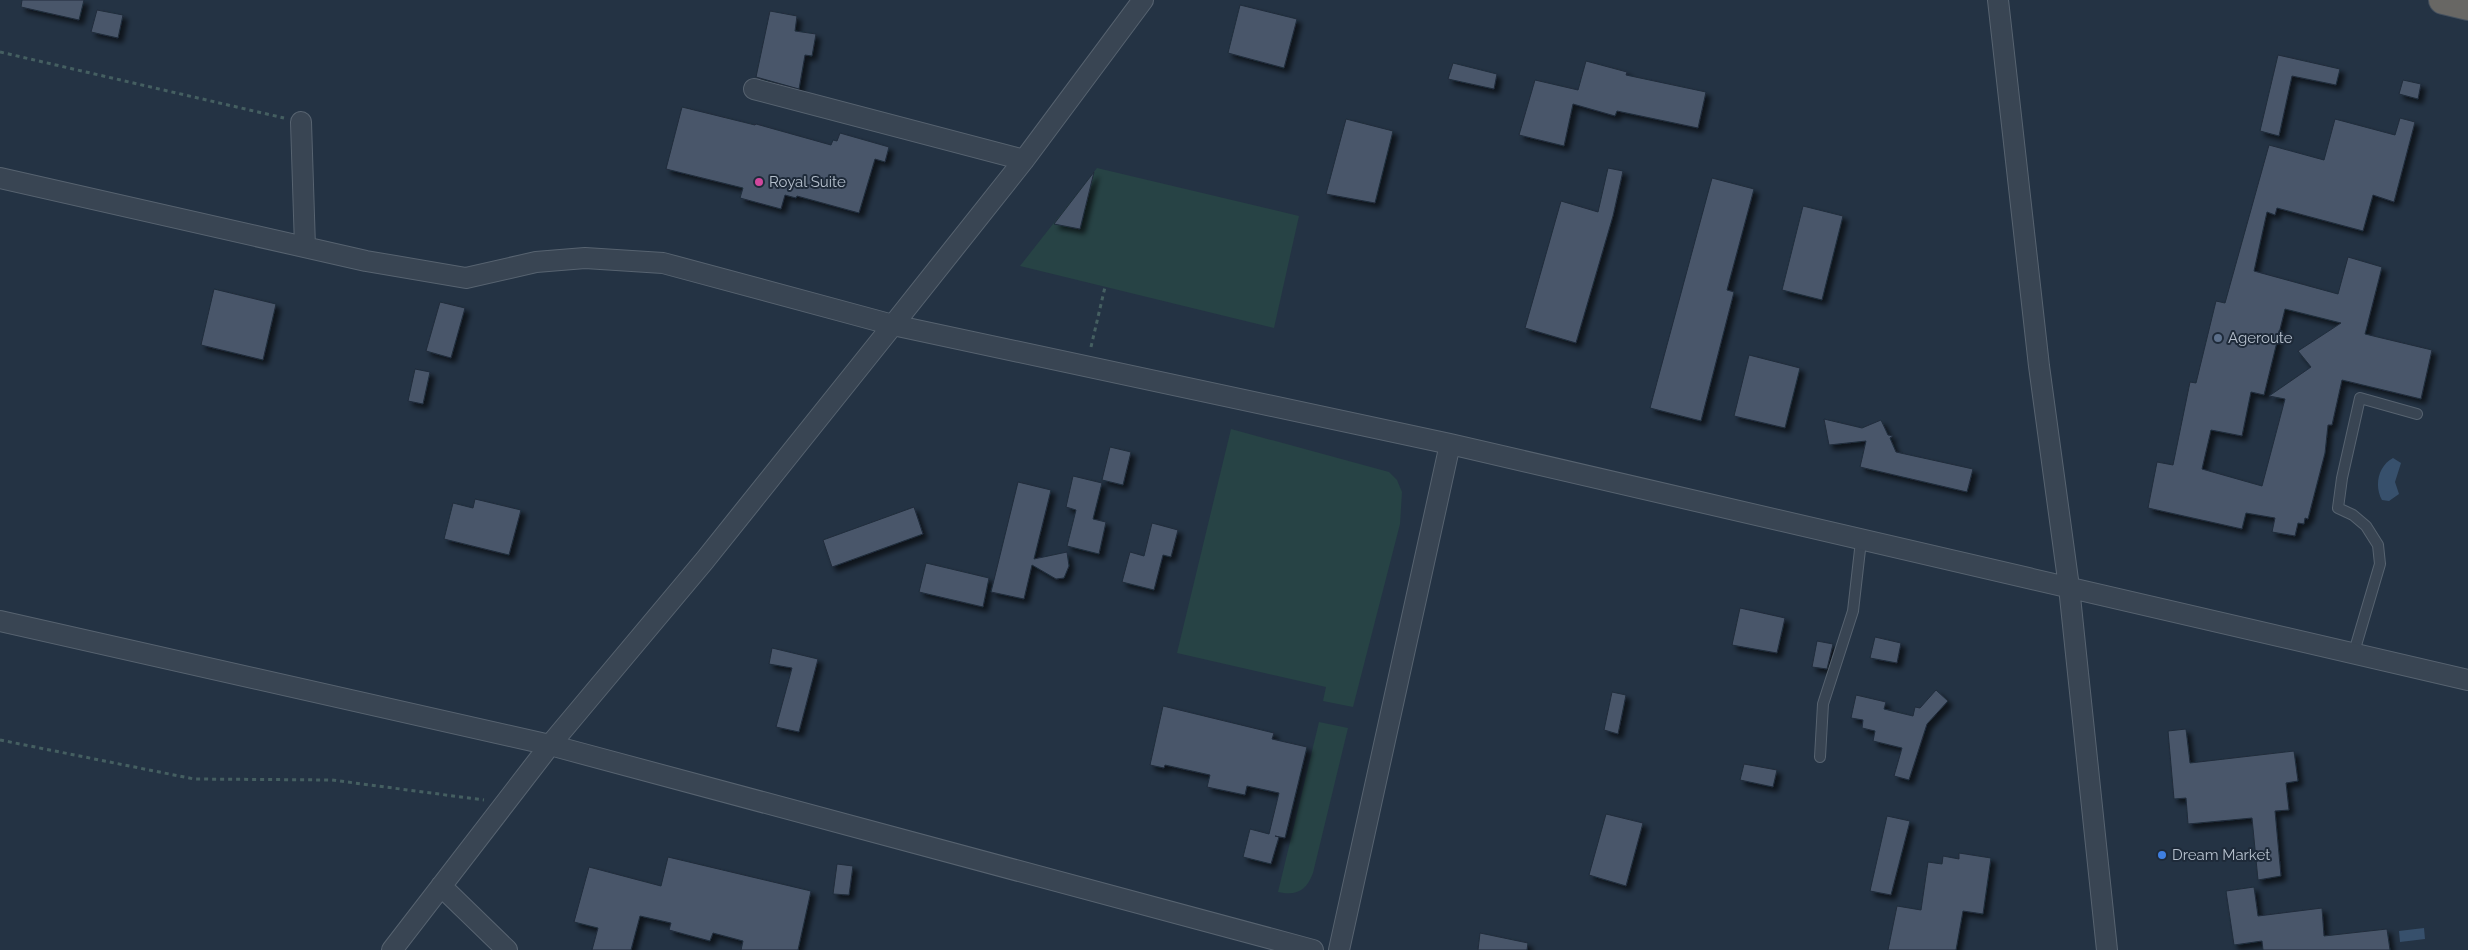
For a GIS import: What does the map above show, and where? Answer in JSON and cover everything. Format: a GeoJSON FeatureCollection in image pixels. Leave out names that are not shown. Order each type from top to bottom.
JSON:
{"type":"FeatureCollection","features":[{"type":"Feature","properties":{"kind":"highway"},"geometry":{"type":"LineString","coordinates":[[2444,0],[2468,6]]}},
{"type":"Feature","properties":{"kind":"street"},"geometry":{"type":"LineString","coordinates":[[392,950],[550,745],[706,560],[893,326],[1024,160],[1144,0]]}},
{"type":"Feature","properties":{"kind":"street"},"geometry":{"type":"LineString","coordinates":[[1998,0],[2039,366],[2069,587],[2107,950]]}},
{"type":"Feature","properties":{"kind":"street"},"geometry":{"type":"LineString","coordinates":[[754,89],[1024,160]]}},
{"type":"Feature","properties":{"kind":"street"},"geometry":{"type":"LineString","coordinates":[[301,122],[305,247]]}},
{"type":"Feature","properties":{"kind":"street"},"geometry":{"type":"LineString","coordinates":[[0,178],[366,261],[466,278],[536,262],[585,258],[663,263],[893,326],[1450,444],[1861,541],[2354,652],[2468,680]]}},
{"type":"Feature","properties":{"kind":"street"},"geometry":{"type":"LineString","coordinates":[[1339,950],[1450,444]]}},
{"type":"Feature","properties":{"kind":"street"},"geometry":{"type":"LineString","coordinates":[[0,621],[550,745],[1313,950]]}},
{"type":"Feature","properties":{"kind":"street"},"geometry":{"type":"LineString","coordinates":[[441,886],[507,950]]}},
{"type":"Feature","properties":{"kind":"lane"},"geometry":{"type":"LineString","coordinates":[[2354,652],[2380,564],[2378,545],[2366,526],[2353,514],[2338,508],[2342,478],[2360,398],[2417,414]]}},
{"type":"Feature","properties":{"kind":"lane"},"geometry":{"type":"LineString","coordinates":[[1820,757],[1823,704],[1852,611],[1861,541]]}},
{"type":"Feature","properties":{"kind":"path"},"geometry":{"type":"LineString","coordinates":[[0,52],[301,122]]}},
{"type":"Feature","properties":{"kind":"path"},"geometry":{"type":"LineString","coordinates":[[1086,367],[1105,287]]}},
{"type":"Feature","properties":{"kind":"path"},"geometry":{"type":"LineString","coordinates":[[0,740],[194,779],[332,780],[507,803]]}},
{"type":"Feature","properties":{"kind":"green space"},"geometry":{"type":"Polygon","coordinates":[[[1097,168],[1299,216],[1274,328],[1020,266],[1097,168]]]}},
{"type":"Feature","properties":{"kind":"green space"},"geometry":{"type":"Polygon","coordinates":[[[1231,429],[1389,472],[1397,480],[1402,492],[1400,524],[1353,707],[1323,701],[1326,687],[1177,653],[1231,429]]]}},
{"type":"Feature","properties":{"kind":"green space"},"geometry":{"type":"Polygon","coordinates":[[[1319,722],[1348,728],[1313,873],[1307,884],[1300,891],[1290,893],[1278,892],[1319,722]]]}},
{"type":"Feature","properties":{"kind":"water"},"geometry":{"type":"Polygon","coordinates":[[[2393,458],[2401,463],[2395,482],[2399,494],[2389,501],[2382,500],[2378,489],[2379,477],[2384,466],[2393,458]]]}},
{"type":"Feature","properties":{"kind":"water"},"geometry":{"type":"Polygon","coordinates":[[[2424,928],[2425,939],[2400,942],[2399,931],[2424,928]]]}},
{"type":"Feature","properties":{"kind":"building"},"geometry":{"type":"Polygon","coordinates":[[[22,0],[84,0],[79,20],[21,7],[22,0]]]}},
{"type":"Feature","properties":{"kind":"building"},"geometry":{"type":"Polygon","coordinates":[[[1240,5],[1297,19],[1284,68],[1228,53],[1240,5]]]}},
{"type":"Feature","properties":{"kind":"building"},"geometry":{"type":"Polygon","coordinates":[[[97,10],[123,15],[118,38],[91,32],[97,10]]]}},
{"type":"Feature","properties":{"kind":"building"},"geometry":{"type":"Polygon","coordinates":[[[770,11],[797,16],[795,31],[816,34],[812,56],[805,55],[799,89],[756,77],[770,11]]]}},
{"type":"Feature","properties":{"kind":"building"},"geometry":{"type":"Polygon","coordinates":[[[2278,55],[2340,69],[2336,85],[2292,76],[2279,136],[2260,131],[2278,55]]]}},
{"type":"Feature","properties":{"kind":"building"},"geometry":{"type":"Polygon","coordinates":[[[1586,61],[1627,72],[1626,75],[1706,92],[1698,128],[1617,111],[1615,116],[1573,104],[1564,146],[1519,135],[1535,80],[1578,90],[1586,61]]]}},
{"type":"Feature","properties":{"kind":"building"},"geometry":{"type":"Polygon","coordinates":[[[1453,63],[1497,74],[1494,89],[1448,79],[1453,63]]]}},
{"type":"Feature","properties":{"kind":"building"},"geometry":{"type":"Polygon","coordinates":[[[2403,80],[2421,84],[2418,99],[2399,94],[2403,80]]]}},
{"type":"Feature","properties":{"kind":"building"},"geometry":{"type":"Polygon","coordinates":[[[682,107],[756,124],[831,145],[833,140],[837,141],[840,133],[889,147],[885,162],[875,159],[859,213],[797,196],[796,198],[785,195],[781,209],[740,198],[743,188],[666,169],[682,107]]]}},
{"type":"Feature","properties":{"kind":"building"},"geometry":{"type":"Polygon","coordinates":[[[2400,118],[2415,122],[2394,202],[2373,195],[2363,231],[2277,208],[2275,215],[2267,212],[2254,271],[2338,294],[2348,257],[2382,267],[2365,334],[2432,350],[2421,399],[2342,380],[2332,425],[2328,425],[2325,453],[2308,519],[2305,518],[2304,524],[2298,523],[2295,536],[2272,532],[2275,518],[2246,513],[2242,529],[2148,508],[2157,462],[2173,465],[2190,382],[2196,383],[2216,301],[2225,303],[2269,145],[2324,160],[2335,119],[2395,135],[2400,118]],[[2285,309],[2264,395],[2251,392],[2242,436],[2211,430],[2202,469],[2262,486],[2285,399],[2269,396],[2311,367],[2298,351],[2341,323],[2285,309]]]}},
{"type":"Feature","properties":{"kind":"building"},"geometry":{"type":"Polygon","coordinates":[[[1346,119],[1393,131],[1375,203],[1326,194],[1346,119]]]}},
{"type":"Feature","properties":{"kind":"building"},"geometry":{"type":"Polygon","coordinates":[[[1608,168],[1623,171],[1613,216],[1576,343],[1525,328],[1561,201],[1598,212],[1608,168]]]}},
{"type":"Feature","properties":{"kind":"building"},"geometry":{"type":"Polygon","coordinates":[[[1094,172],[1080,229],[1054,224],[1094,172]]]}},
{"type":"Feature","properties":{"kind":"building"},"geometry":{"type":"Polygon","coordinates":[[[1712,178],[1754,189],[1727,290],[1734,292],[1701,421],[1650,408],[1712,178]]]}},
{"type":"Feature","properties":{"kind":"building"},"geometry":{"type":"Polygon","coordinates":[[[1803,206],[1843,216],[1822,300],[1782,290],[1803,206]]]}},
{"type":"Feature","properties":{"kind":"building"},"geometry":{"type":"Polygon","coordinates":[[[214,289],[276,304],[263,360],[201,345],[214,289]]]}},
{"type":"Feature","properties":{"kind":"building"},"geometry":{"type":"Polygon","coordinates":[[[440,302],[465,308],[451,358],[426,351],[440,302]]]}},
{"type":"Feature","properties":{"kind":"building"},"geometry":{"type":"Polygon","coordinates":[[[1749,355],[1800,368],[1785,428],[1734,416],[1749,355]]]}},
{"type":"Feature","properties":{"kind":"building"},"geometry":{"type":"Polygon","coordinates":[[[415,369],[430,372],[423,404],[408,401],[415,369]]]}},
{"type":"Feature","properties":{"kind":"building"},"geometry":{"type":"Polygon","coordinates":[[[1824,419],[1862,428],[1881,420],[1888,435],[1893,436],[1890,438],[1896,452],[1973,469],[1967,492],[1860,467],[1866,441],[1829,445],[1824,419]]]}},
{"type":"Feature","properties":{"kind":"building"},"geometry":{"type":"Polygon","coordinates":[[[1110,447],[1131,452],[1123,485],[1102,480],[1110,447]]]}},
{"type":"Feature","properties":{"kind":"building"},"geometry":{"type":"Polygon","coordinates":[[[1073,476],[1102,483],[1093,519],[1106,522],[1099,554],[1067,546],[1076,510],[1066,507],[1073,476]]]}},
{"type":"Feature","properties":{"kind":"building"},"geometry":{"type":"Polygon","coordinates":[[[1018,482],[1051,490],[1034,559],[1067,552],[1069,566],[1064,578],[1056,579],[1032,565],[1024,599],[991,592],[1018,482]]]}},
{"type":"Feature","properties":{"kind":"building"},"geometry":{"type":"Polygon","coordinates":[[[475,499],[521,510],[509,555],[444,539],[453,503],[473,508],[475,499]]]}},
{"type":"Feature","properties":{"kind":"building"},"geometry":{"type":"Polygon","coordinates":[[[914,507],[923,534],[832,567],[823,540],[914,507]]]}},
{"type":"Feature","properties":{"kind":"building"},"geometry":{"type":"Polygon","coordinates":[[[1152,523],[1178,530],[1171,557],[1163,555],[1154,590],[1122,582],[1130,552],[1144,556],[1152,523]]]}},
{"type":"Feature","properties":{"kind":"building"},"geometry":{"type":"Polygon","coordinates":[[[926,563],[989,578],[983,607],[919,592],[926,563]]]}},
{"type":"Feature","properties":{"kind":"building"},"geometry":{"type":"Polygon","coordinates":[[[1740,608],[1785,618],[1777,653],[1732,645],[1740,608]]]}},
{"type":"Feature","properties":{"kind":"building"},"geometry":{"type":"Polygon","coordinates":[[[1875,637],[1901,643],[1897,663],[1870,658],[1875,637]]]}},
{"type":"Feature","properties":{"kind":"building"},"geometry":{"type":"Polygon","coordinates":[[[1817,641],[1833,644],[1827,669],[1812,667],[1817,641]]]}},
{"type":"Feature","properties":{"kind":"building"},"geometry":{"type":"Polygon","coordinates":[[[772,648],[818,659],[799,732],[776,727],[792,668],[769,664],[772,648]]]}},
{"type":"Feature","properties":{"kind":"building"},"geometry":{"type":"Polygon","coordinates":[[[1936,690],[1948,701],[1927,724],[1909,780],[1894,776],[1902,748],[1873,741],[1875,731],[1862,728],[1863,720],[1851,718],[1856,695],[1886,702],[1884,709],[1913,716],[1915,707],[1920,708],[1936,690]]]}},
{"type":"Feature","properties":{"kind":"building"},"geometry":{"type":"Polygon","coordinates":[[[1612,692],[1626,695],[1618,734],[1604,730],[1612,692]]]}},
{"type":"Feature","properties":{"kind":"building"},"geometry":{"type":"Polygon","coordinates":[[[1163,706],[1274,733],[1272,739],[1307,747],[1285,838],[1275,836],[1279,837],[1271,864],[1243,857],[1250,829],[1269,834],[1279,793],[1247,786],[1245,795],[1207,787],[1210,775],[1165,765],[1164,768],[1150,765],[1163,706]]]}},
{"type":"Feature","properties":{"kind":"building"},"geometry":{"type":"Polygon","coordinates":[[[2186,729],[2190,763],[2294,751],[2298,781],[2286,783],[2289,810],[2275,811],[2281,876],[2258,880],[2252,818],[2188,824],[2186,798],[2174,799],[2168,731],[2186,729]]]}},
{"type":"Feature","properties":{"kind":"building"},"geometry":{"type":"Polygon","coordinates":[[[1744,764],[1777,770],[1773,787],[1740,780],[1744,764]]]}},
{"type":"Feature","properties":{"kind":"building"},"geometry":{"type":"Polygon","coordinates":[[[1606,814],[1643,823],[1626,886],[1589,875],[1606,814]]]}},
{"type":"Feature","properties":{"kind":"building"},"geometry":{"type":"Polygon","coordinates":[[[1887,816],[1910,821],[1891,895],[1870,891],[1887,816]]]}},
{"type":"Feature","properties":{"kind":"building"},"geometry":{"type":"Polygon","coordinates":[[[1959,853],[1991,858],[1983,914],[1963,911],[1956,950],[1888,950],[1897,906],[1921,910],[1928,862],[1942,864],[1943,856],[1959,859],[1959,853]]]}},
{"type":"Feature","properties":{"kind":"building"},"geometry":{"type":"Polygon","coordinates":[[[668,857],[811,891],[798,950],[741,950],[743,941],[713,933],[710,941],[669,930],[671,923],[640,916],[631,950],[592,950],[598,928],[574,922],[589,867],[661,886],[668,857]]]}},
{"type":"Feature","properties":{"kind":"building"},"geometry":{"type":"Polygon","coordinates":[[[837,864],[853,866],[849,895],[833,894],[837,864]]]}},
{"type":"Feature","properties":{"kind":"building"},"geometry":{"type":"Polygon","coordinates":[[[2254,887],[2258,916],[2322,908],[2324,936],[2387,929],[2390,950],[2263,950],[2262,941],[2234,945],[2226,891],[2254,887]]]}},
{"type":"Feature","properties":{"kind":"building"},"geometry":{"type":"Polygon","coordinates":[[[1480,933],[1528,943],[1527,950],[1478,950],[1480,933]]]}},
{"type":"Feature","properties":{"kind":"place","name":"Royal Suite"},"geometry":{"type":"Point","coordinates":[759,182]}},
{"type":"Feature","properties":{"kind":"place","name":"Ageroute"},"geometry":{"type":"Point","coordinates":[2218,338]}},
{"type":"Feature","properties":{"kind":"place","name":"Dream Market"},"geometry":{"type":"Point","coordinates":[2162,855]}}]}
